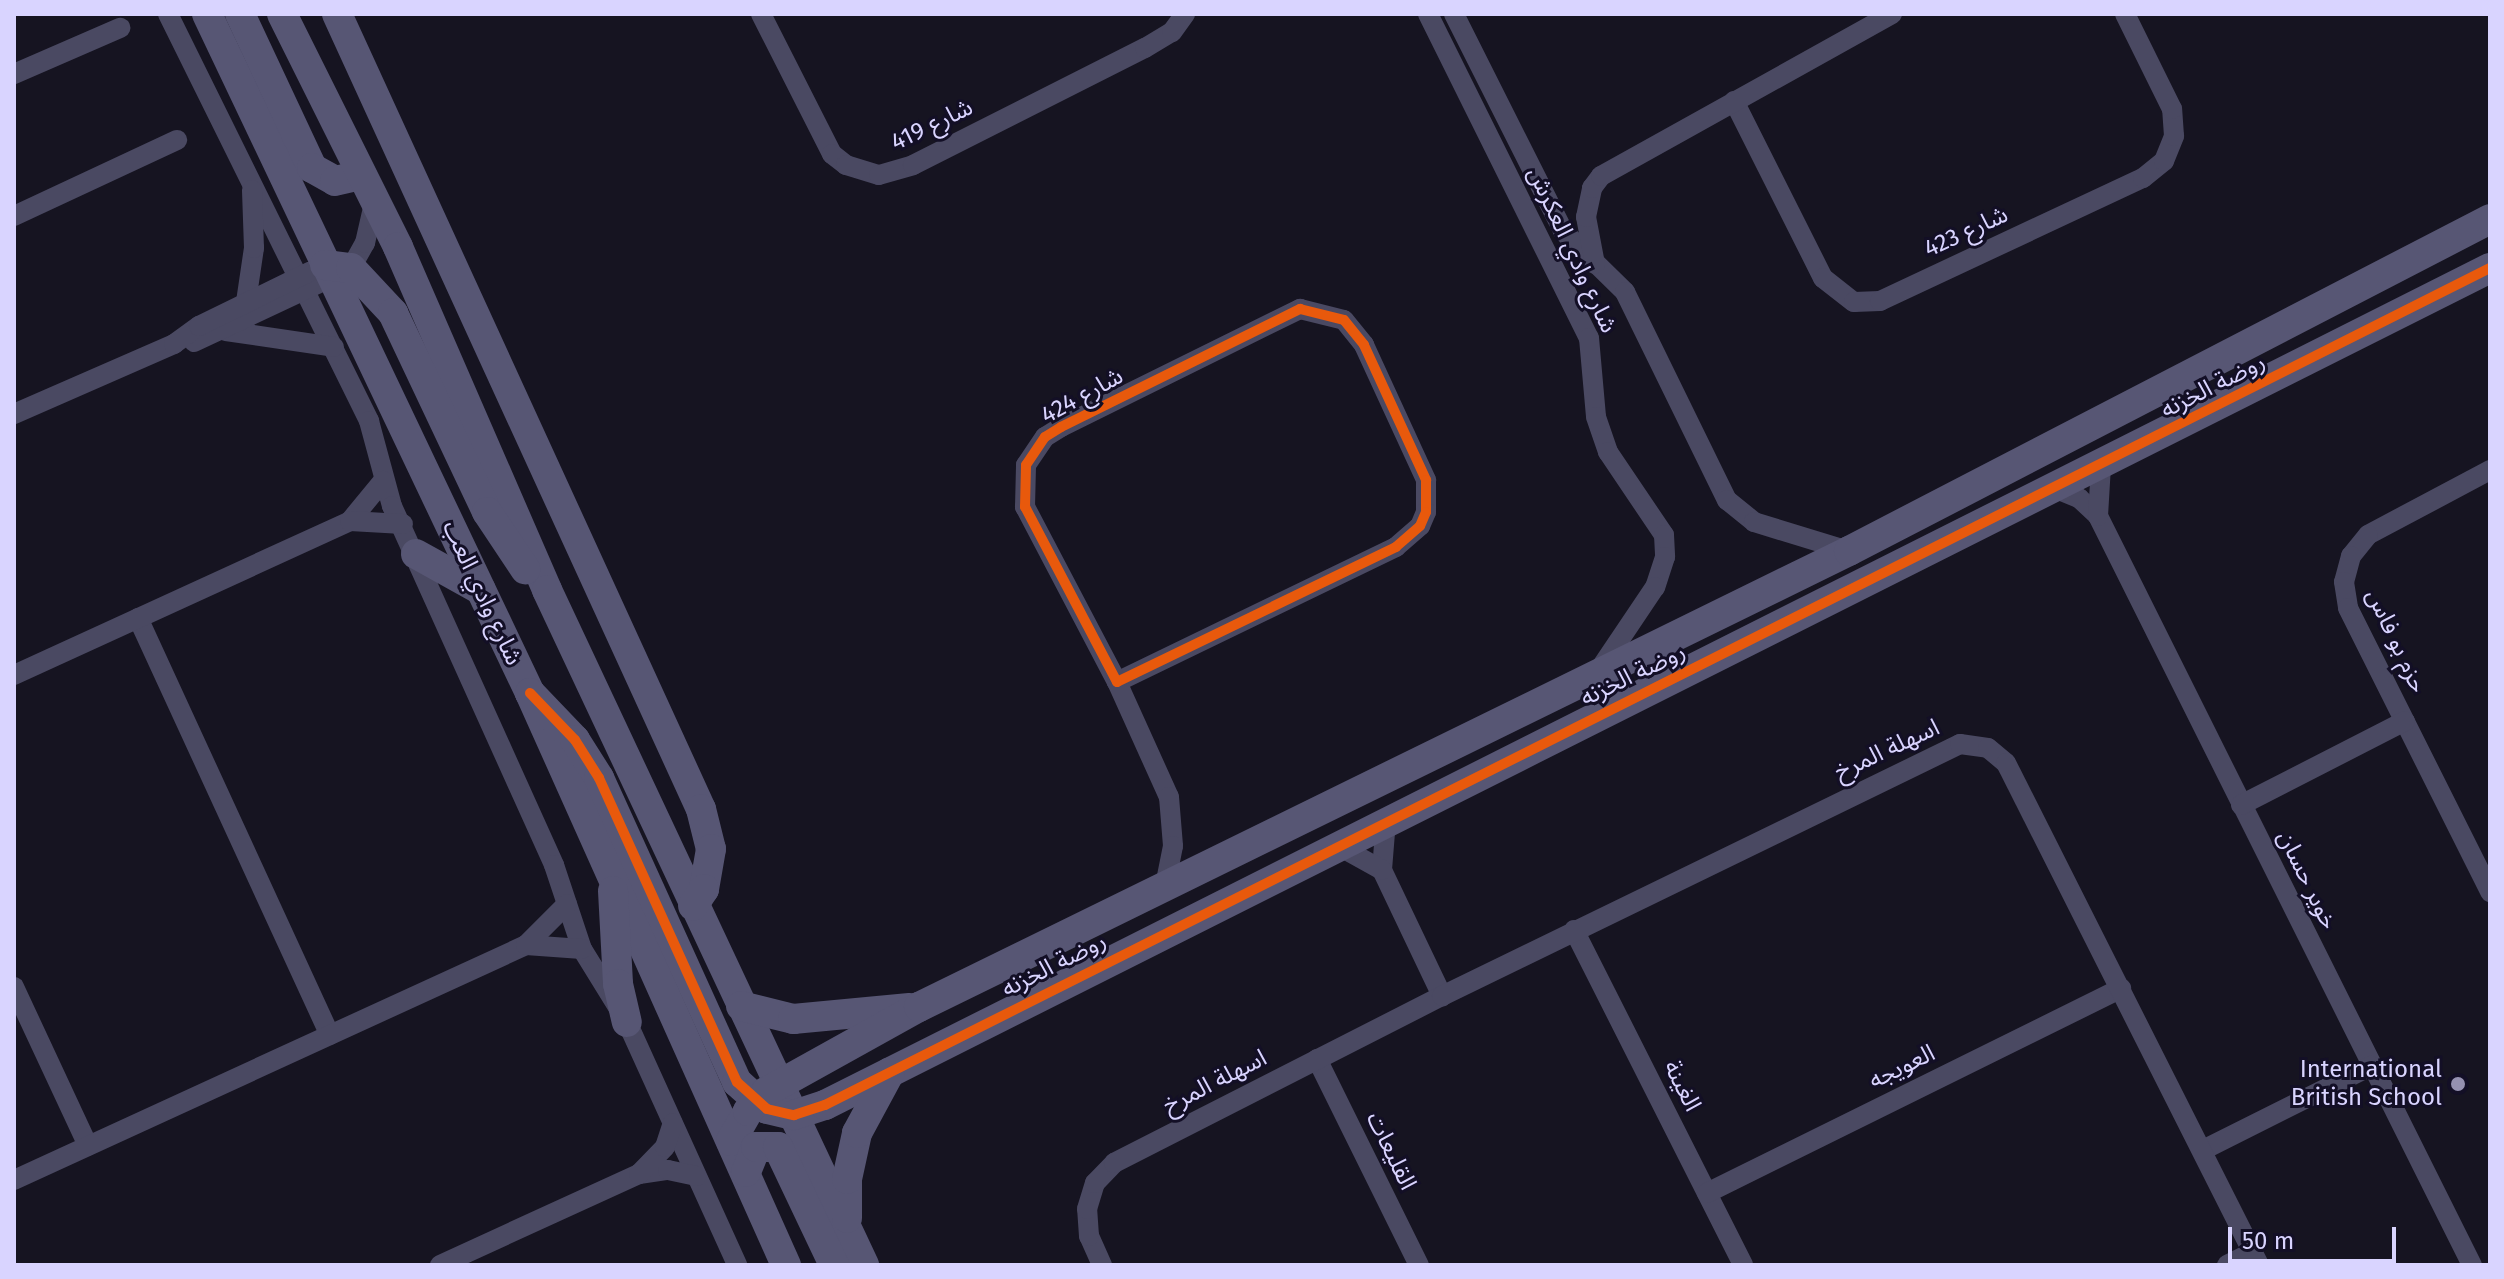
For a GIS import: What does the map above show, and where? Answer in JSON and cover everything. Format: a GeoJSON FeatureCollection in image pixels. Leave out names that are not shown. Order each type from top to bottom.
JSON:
{"type":"FeatureCollection","features":[{"type":"Feature","properties":{"kind":"street"},"geometry":{"type":"LineString","coordinates":[[168,14],[249,175],[323,276],[393,313],[498,534],[547,590]]}},
{"type":"Feature","properties":{"kind":"street","name":"شارع وادي العب"},"geometry":{"type":"LineString","coordinates":[[207,14],[323,276],[530,693],[786,1265]]}},
{"type":"Feature","properties":{"kind":"street"},"geometry":{"type":"LineString","coordinates":[[240,14],[312,168],[335,181],[368,187]]}},
{"type":"Feature","properties":{"kind":"street"},"geometry":{"type":"LineString","coordinates":[[282,14],[368,187],[547,590],[741,1006],[767,1093]]}},
{"type":"Feature","properties":{"kind":"street"},"geometry":{"type":"LineString","coordinates":[[337,14],[701,809],[710,859],[693,906]]}},
{"type":"Feature","properties":{"kind":"street","name":"شارع 419"},"geometry":{"type":"LineString","coordinates":[[761,14],[832,154],[854,169],[879,175],[913,165],[1145,48],[1172,32],[1185,14]]}},
{"type":"Feature","properties":{"kind":"street","name":"شارع وادي العكرش"},"geometry":{"type":"LineString","coordinates":[[1428,14],[1589,338],[1596,417],[1608,452],[1664,535],[1665,557],[1655,587],[1594,677]]}},
{"type":"Feature","properties":{"kind":"street"},"geometry":{"type":"LineString","coordinates":[[1454,14],[1563,231],[1625,292],[1720,490],[1737,511],[1770,529],[1849,551]]}},
{"type":"Feature","properties":{"kind":"street"},"geometry":{"type":"LineString","coordinates":[[1595,264],[1586,217],[1592,188],[1601,176],[1892,14]]}},
{"type":"Feature","properties":{"kind":"street","name":"شارع 423"},"geometry":{"type":"LineString","coordinates":[[1734,101],[1823,278],[1854,302],[1880,301],[2143,178],[2164,161],[2174,136],[2172,109],[2125,14]]}},
{"type":"Feature","properties":{"kind":"street"},"geometry":{"type":"LineString","coordinates":[[14,74],[120,28]]}},
{"type":"Feature","properties":{"kind":"street"},"geometry":{"type":"LineString","coordinates":[[14,216],[177,140]]}},
{"type":"Feature","properties":{"kind":"street"},"geometry":{"type":"LineString","coordinates":[[246,302],[254,248],[249,175]]}},
{"type":"Feature","properties":{"kind":"street"},"geometry":{"type":"LineString","coordinates":[[174,344],[222,330],[323,276],[365,243],[368,187]]}},
{"type":"Feature","properties":{"kind":"street","name":"روضة الخزنه"},"geometry":{"type":"LineString","coordinates":[[731,1141],[767,1093],[919,1007],[1085,930],[1215,861],[1849,551],[2490,219]]}},
{"type":"Feature","properties":{"kind":"street","name":"روضة الخزنه"},"geometry":{"type":"LineString","coordinates":[[794,1115],[825,1105],[1386,820],[2490,268]]}},
{"type":"Feature","properties":{"kind":"street"},"geometry":{"type":"LineString","coordinates":[[14,414],[174,344],[246,302],[323,276]]}},
{"type":"Feature","properties":{"kind":"street"},"geometry":{"type":"LineString","coordinates":[[323,276],[334,347],[372,429],[383,481],[567,904],[582,949],[627,1022],[737,1265]]}},
{"type":"Feature","properties":{"kind":"street","name":"شارع 424"},"geometry":{"type":"LineString","coordinates":[[1117,682],[1396,547],[1420,526],[1426,512],[1426,480],[1364,345],[1344,320],[1315,309],[1284,313],[1061,427],[1033,452],[1022,488],[1025,507],[1117,682],[1165,786],[1173,833],[1165,886]]}},
{"type":"Feature","properties":{"kind":"street"},"geometry":{"type":"LineString","coordinates":[[222,330],[334,347]]}},
{"type":"Feature","properties":{"kind":"street","name":"خوير حسان"},"geometry":{"type":"LineString","coordinates":[[2098,516],[2101,465]]}},
{"type":"Feature","properties":{"kind":"street","name":"حزم بو فاس"},"geometry":{"type":"LineString","coordinates":[[2490,470],[2368,535],[2346,569],[2348,608],[2490,892]]}},
{"type":"Feature","properties":{"kind":"street"},"geometry":{"type":"LineString","coordinates":[[14,675],[350,521],[383,481]]}},
{"type":"Feature","properties":{"kind":"street","name":"خوير حسان"},"geometry":{"type":"LineString","coordinates":[[2054,488],[2079,498],[2098,516],[2472,1265]]}},
{"type":"Feature","properties":{"kind":"street"},"geometry":{"type":"LineString","coordinates":[[350,521],[403,524]]}},
{"type":"Feature","properties":{"kind":"street"},"geometry":{"type":"LineString","coordinates":[[416,554],[481,590]]}},
{"type":"Feature","properties":{"kind":"street"},"geometry":{"type":"LineString","coordinates":[[138,618],[330,1035]]}},
{"type":"Feature","properties":{"kind":"street"},"geometry":{"type":"LineString","coordinates":[[530,693],[575,740],[599,778],[731,1071],[767,1093],[794,1115],[864,1265]]}},
{"type":"Feature","properties":{"kind":"street","name":"حزم بو فاس"},"geometry":{"type":"LineString","coordinates":[[2241,805],[2405,721]]}},
{"type":"Feature","properties":{"kind":"street","name":"اسهلة المرخ"},"geometry":{"type":"LineString","coordinates":[[1102,1265],[1086,1223],[1090,1195],[1104,1172],[1317,1059],[1574,930],[1946,748],[1974,744],[2006,763],[2203,1150],[2255,1259]]}},
{"type":"Feature","properties":{"kind":"street"},"geometry":{"type":"LineString","coordinates":[[1386,820],[1382,870],[1442,996]]}},
{"type":"Feature","properties":{"kind":"street"},"geometry":{"type":"LineString","coordinates":[[1173,833],[1195,855],[1215,861]]}},
{"type":"Feature","properties":{"kind":"street"},"geometry":{"type":"LineString","coordinates":[[1337,845],[1382,870]]}},
{"type":"Feature","properties":{"kind":"street"},"geometry":{"type":"LineString","coordinates":[[613,873],[618,984],[627,1022]]}},
{"type":"Feature","properties":{"kind":"street"},"geometry":{"type":"LineString","coordinates":[[14,1180],[526,945],[567,904]]}},
{"type":"Feature","properties":{"kind":"street"},"geometry":{"type":"LineString","coordinates":[[1085,930],[1102,963]]}},
{"type":"Feature","properties":{"kind":"street","name":"الغينة"},"geometry":{"type":"LineString","coordinates":[[1574,930],[1743,1265]]}},
{"type":"Feature","properties":{"kind":"street"},"geometry":{"type":"LineString","coordinates":[[526,945],[582,949]]}},
{"type":"Feature","properties":{"kind":"street"},"geometry":{"type":"LineString","coordinates":[[14,987],[88,1146]]}},
{"type":"Feature","properties":{"kind":"street","name":"العويجه"},"geometry":{"type":"LineString","coordinates":[[1707,1193],[2121,988]]}},
{"type":"Feature","properties":{"kind":"street"},"geometry":{"type":"LineString","coordinates":[[741,1006],[793,1019],[919,1007]]}},
{"type":"Feature","properties":{"kind":"street","name":"القليعات"},"geometry":{"type":"LineString","coordinates":[[1317,1059],[1419,1265]]}},
{"type":"Feature","properties":{"kind":"street"},"geometry":{"type":"LineString","coordinates":[[2203,1150],[2371,1066]]}},
{"type":"Feature","properties":{"kind":"street"},"geometry":{"type":"LineString","coordinates":[[847,1227],[847,1179],[857,1133],[891,1070]]}},
{"type":"Feature","properties":{"kind":"street"},"geometry":{"type":"LineString","coordinates":[[639,1174],[658,1157],[673,1123]]}},
{"type":"Feature","properties":{"kind":"street"},"geometry":{"type":"LineString","coordinates":[[746,1172],[756,1147],[778,1147],[834,1265]]}},
{"type":"Feature","properties":{"kind":"street"},"geometry":{"type":"LineString","coordinates":[[440,1265],[639,1174],[668,1170],[696,1176]]}},
{"type":"Feature","properties":{"kind":"street"},"geometry":{"type":"LineString","coordinates":[[2227,1265],[2255,1259]]}},
{"type":"Feature","properties":{"kind":"cycle path"},"geometry":{"type":"LineString","coordinates":[[530,693],[575,740],[599,778],[737,1082],[767,1109],[794,1115],[825,1105],[2490,268]]}},
{"type":"Feature","properties":{"kind":"cycle path"},"geometry":{"type":"LineString","coordinates":[[1300,309],[1344,320],[1364,345],[1426,480],[1426,512],[1420,526],[1396,547],[1117,682],[1025,507],[1026,465],[1045,437],[1061,427],[1300,309]]}},
{"type":"Feature","properties":{"kind":"place","name":"International British School"},"geometry":{"type":"Point","coordinates":[2458,1084]}}]}
